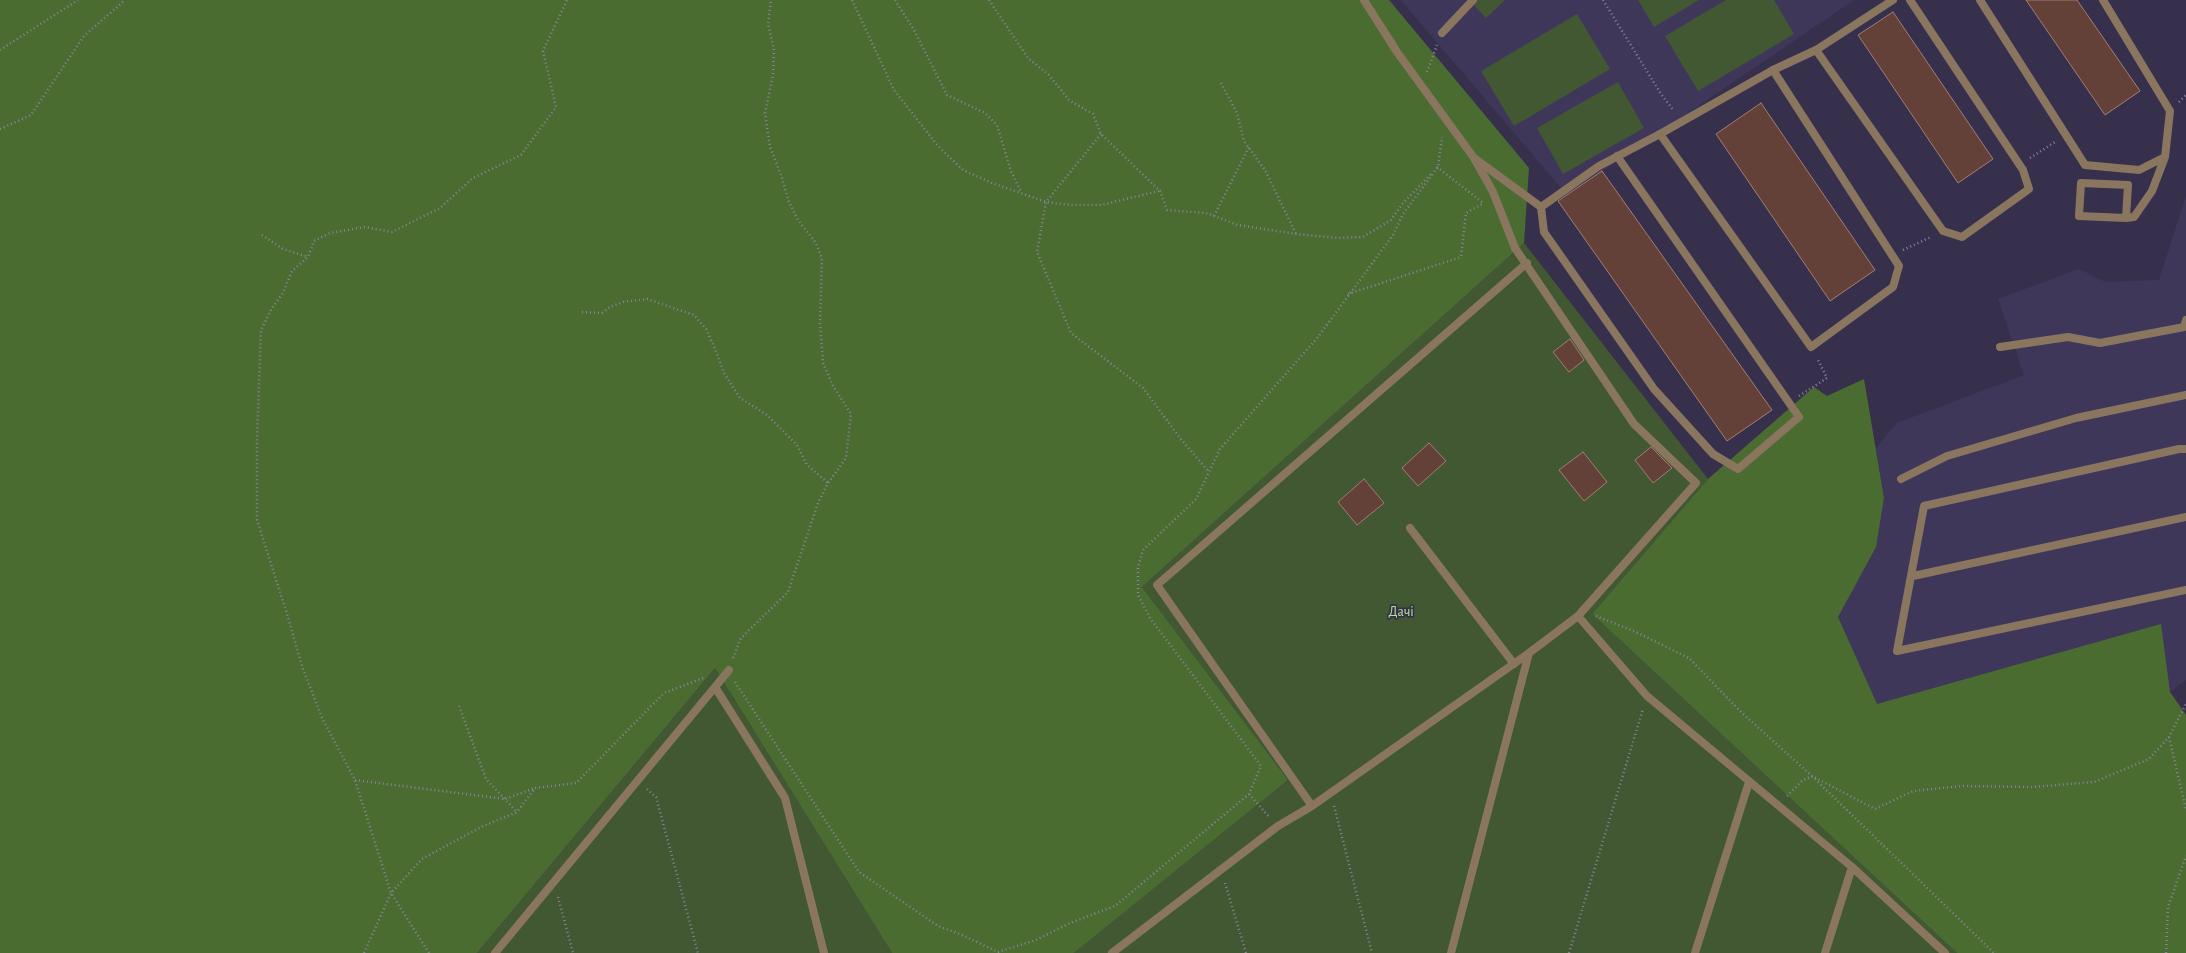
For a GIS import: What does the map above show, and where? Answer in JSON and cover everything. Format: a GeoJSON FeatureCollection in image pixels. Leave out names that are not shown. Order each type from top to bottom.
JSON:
{"type":"FeatureCollection","features":[{"type":"Feature","properties":{"kind":"street"},"geometry":{"type":"LineString","coordinates":[[1112,953],[1278,826],[1312,806],[1514,664],[1578,616],[1696,483],[1634,424],[1527,263],[1515,248],[1499,208],[1474,158],[1397,52],[1364,0]]}},
{"type":"Feature","properties":{"kind":"street"},"geometry":{"type":"LineString","coordinates":[[1442,33],[1473,0]]}},
{"type":"Feature","properties":{"kind":"street"},"geometry":{"type":"LineString","coordinates":[[1541,207],[1599,166],[1660,134],[1773,70],[1816,50],[1893,0]]}},
{"type":"Feature","properties":{"kind":"street"},"geometry":{"type":"LineString","coordinates":[[1816,50],[1943,231],[1962,237],[2028,189],[2023,170],[2020,165],[1910,0]]}},
{"type":"Feature","properties":{"kind":"street"},"geometry":{"type":"LineString","coordinates":[[1980,0],[2085,165],[2139,170],[2165,157]]}},
{"type":"Feature","properties":{"kind":"street"},"geometry":{"type":"LineString","coordinates":[[2103,0],[2170,111],[2165,157],[2152,191],[2134,217],[2126,218],[2079,216],[2081,182],[2128,185],[2126,218]]}},
{"type":"Feature","properties":{"kind":"street"},"geometry":{"type":"LineString","coordinates":[[1660,134],[1811,347],[1893,287],[1899,266],[1773,70]]}},
{"type":"Feature","properties":{"kind":"street"},"geometry":{"type":"LineString","coordinates":[[1474,158],[1541,207],[1544,232],[1654,389],[1714,454],[1738,469],[1799,417],[1617,156]]}},
{"type":"Feature","properties":{"kind":"street"},"geometry":{"type":"LineString","coordinates":[[1312,806],[1157,585],[1527,263]]}},
{"type":"Feature","properties":{"kind":"street"},"geometry":{"type":"LineString","coordinates":[[2000,347],[2068,337],[2100,343],[2184,327],[2186,320]]}},
{"type":"Feature","properties":{"kind":"street"},"geometry":{"type":"LineString","coordinates":[[1901,479],[1955,454],[2076,418],[2186,395]]}},
{"type":"Feature","properties":{"kind":"street"},"geometry":{"type":"LineString","coordinates":[[2186,449],[2179,449],[1924,506],[1913,576],[1897,651],[2186,590]]}},
{"type":"Feature","properties":{"kind":"street"},"geometry":{"type":"LineString","coordinates":[[1913,576],[2186,517]]}},
{"type":"Feature","properties":{"kind":"street"},"geometry":{"type":"LineString","coordinates":[[1410,528],[1514,664]]}},
{"type":"Feature","properties":{"kind":"street"},"geometry":{"type":"LineString","coordinates":[[1578,616],[1647,696],[1748,782],[1780,805],[1852,867],[1945,953]]}},
{"type":"Feature","properties":{"kind":"street"},"geometry":{"type":"LineString","coordinates":[[1451,953],[1529,653]]}},
{"type":"Feature","properties":{"kind":"street"},"geometry":{"type":"LineString","coordinates":[[495,953],[729,670]]}},
{"type":"Feature","properties":{"kind":"street"},"geometry":{"type":"LineString","coordinates":[[715,687],[785,798],[824,953]]}},
{"type":"Feature","properties":{"kind":"street"},"geometry":{"type":"LineString","coordinates":[[1695,953],[1748,782]]}},
{"type":"Feature","properties":{"kind":"street"},"geometry":{"type":"LineString","coordinates":[[1825,953],[1852,867]]}},
{"type":"Feature","properties":{"kind":"path"},"geometry":{"type":"LineString","coordinates":[[0,50],[78,0]]}},
{"type":"Feature","properties":{"kind":"path"},"geometry":{"type":"LineString","coordinates":[[0,129],[30,115],[84,36],[126,0]]}},
{"type":"Feature","properties":{"kind":"path"},"geometry":{"type":"LineString","coordinates":[[429,953],[391,893],[355,780],[322,718],[302,666],[288,614],[257,520],[257,441],[261,330],[272,308],[283,293],[292,271],[308,258],[314,241],[330,233],[364,227],[392,232],[440,208],[473,178],[521,155],[556,106],[543,51],[567,0]]}},
{"type":"Feature","properties":{"kind":"path"},"geometry":{"type":"LineString","coordinates":[[771,0],[768,24],[774,49],[773,74],[765,113],[770,147],[781,175],[789,202],[798,220],[816,243],[822,259],[820,323],[822,363],[833,386],[851,414],[846,458],[828,483],[818,503],[788,592],[741,638],[729,670],[860,872],[938,926],[962,935],[998,953],[1036,940],[1070,923],[1115,906],[1249,794],[1261,766],[1150,618],[1138,594],[1138,567],[1143,550],[1196,499],[1220,449],[1318,337],[1348,294],[1393,235],[1403,214],[1438,167],[1445,118]]}},
{"type":"Feature","properties":{"kind":"path"},"geometry":{"type":"LineString","coordinates":[[852,0],[894,90],[938,146],[964,170],[992,183],[1046,202],[1071,205],[1101,205],[1160,191]]}},
{"type":"Feature","properties":{"kind":"path"},"geometry":{"type":"LineString","coordinates":[[895,0],[914,30],[947,95],[985,113],[997,125],[1011,171],[1021,192]]}},
{"type":"Feature","properties":{"kind":"path"},"geometry":{"type":"LineString","coordinates":[[989,0],[1028,58],[1049,75],[1069,100],[1093,114],[1101,134],[1160,191],[1167,210],[1190,210],[1214,216],[1238,225],[1296,234],[1338,238],[1363,237],[1391,220],[1403,202],[1438,167]]}},
{"type":"Feature","properties":{"kind":"path"},"geometry":{"type":"LineString","coordinates":[[1603,0],[1661,94],[1676,113]]}},
{"type":"Feature","properties":{"kind":"path"},"geometry":{"type":"LineString","coordinates":[[1421,86],[1442,33]]}},
{"type":"Feature","properties":{"kind":"path"},"geometry":{"type":"LineString","coordinates":[[1221,83],[1237,113],[1244,141],[1265,170],[1296,234]]}},
{"type":"Feature","properties":{"kind":"path"},"geometry":{"type":"LineString","coordinates":[[1101,134],[1046,202],[1037,252],[1070,333],[1142,388],[1180,438],[1209,472]]}},
{"type":"Feature","properties":{"kind":"path"},"geometry":{"type":"LineString","coordinates":[[2020,165],[2066,135]]}},
{"type":"Feature","properties":{"kind":"path"},"geometry":{"type":"LineString","coordinates":[[1214,216],[1248,147]]}},
{"type":"Feature","properties":{"kind":"path"},"geometry":{"type":"LineString","coordinates":[[1438,167],[1484,203],[1499,208]]}},
{"type":"Feature","properties":{"kind":"path"},"geometry":{"type":"LineString","coordinates":[[1348,294],[1461,257],[1466,214],[1484,203]]}},
{"type":"Feature","properties":{"kind":"path"},"geometry":{"type":"LineString","coordinates":[[1891,255],[1943,231]]}},
{"type":"Feature","properties":{"kind":"path"},"geometry":{"type":"LineString","coordinates":[[262,235],[283,249],[308,258]]}},
{"type":"Feature","properties":{"kind":"path"},"geometry":{"type":"LineString","coordinates":[[582,312],[602,313],[610,307],[624,302],[647,299],[694,314],[706,329],[716,349],[724,373],[740,398],[767,415],[797,445],[806,464],[828,483]]}},
{"type":"Feature","properties":{"kind":"path"},"geometry":{"type":"LineString","coordinates":[[1789,403],[1827,378],[1811,347]]}},
{"type":"Feature","properties":{"kind":"path"},"geometry":{"type":"LineString","coordinates":[[1578,616],[1592,614],[1636,632],[1689,658],[1741,712],[1812,776],[1994,953]]}},
{"type":"Feature","properties":{"kind":"path"},"geometry":{"type":"LineString","coordinates":[[355,780],[505,799],[535,788],[576,783],[664,693],[707,677]]}},
{"type":"Feature","properties":{"kind":"path"},"geometry":{"type":"LineString","coordinates":[[1569,953],[1647,696]]}},
{"type":"Feature","properties":{"kind":"path"},"geometry":{"type":"LineString","coordinates":[[1812,776],[1875,809],[1913,791],[1962,786],[2032,787],[2094,782],[2149,759],[2169,736],[2186,704]]}},
{"type":"Feature","properties":{"kind":"path"},"geometry":{"type":"LineString","coordinates":[[459,706],[486,779],[518,812]]}},
{"type":"Feature","properties":{"kind":"path"},"geometry":{"type":"LineString","coordinates":[[2169,736],[2186,810]]}},
{"type":"Feature","properties":{"kind":"path"},"geometry":{"type":"LineString","coordinates":[[1780,805],[1804,780],[1812,776]]}},
{"type":"Feature","properties":{"kind":"path"},"geometry":{"type":"LineString","coordinates":[[637,780],[656,797],[698,953]]}},
{"type":"Feature","properties":{"kind":"path"},"geometry":{"type":"LineString","coordinates":[[364,953],[391,893],[422,859],[481,827],[518,812],[535,788]]}},
{"type":"Feature","properties":{"kind":"path"},"geometry":{"type":"LineString","coordinates":[[1330,793],[1372,953]]}},
{"type":"Feature","properties":{"kind":"path"},"geometry":{"type":"LineString","coordinates":[[1249,794],[1278,826]]}},
{"type":"Feature","properties":{"kind":"path"},"geometry":{"type":"LineString","coordinates":[[2166,953],[2168,907],[2186,856]]}},
{"type":"Feature","properties":{"kind":"path"},"geometry":{"type":"LineString","coordinates":[[1221,870],[1246,953]]}},
{"type":"Feature","properties":{"kind":"path"},"geometry":{"type":"LineString","coordinates":[[554,881],[573,953]]}},
{"type":"Feature","properties":{"kind":"shaded area"},"geometry":{"type":"Polygon","coordinates":[[[1401,0],[1854,0],[1567,195],[1401,0]]]}},
{"type":"Feature","properties":{"kind":"shaded area"},"geometry":{"type":"Polygon","coordinates":[[[2186,196],[2186,680],[2170,692],[1877,705],[1837,617],[1876,547],[1884,498],[1876,448],[1897,423],[2024,375],[1998,299],[2079,269],[2105,282],[2159,280],[2186,196]]]}},
{"type":"Feature","properties":{"kind":"green space"},"geometry":{"type":"Polygon","coordinates":[[[0,0],[1389,0],[1529,168],[1524,243],[1142,587],[1288,780],[1074,953],[892,953],[715,668],[477,953],[0,953],[0,0]]]}},
{"type":"Feature","properties":{"kind":"green space"},"geometry":{"type":"Polygon","coordinates":[[[1469,0],[1505,0],[1486,18],[1469,0]]]}},
{"type":"Feature","properties":{"kind":"green space"},"geometry":{"type":"Polygon","coordinates":[[[1638,0],[1699,0],[1654,27],[1638,0]]]}},
{"type":"Feature","properties":{"kind":"green space"},"geometry":{"type":"Polygon","coordinates":[[[1726,0],[1774,0],[1794,34],[1698,91],[1665,36],[1726,0]]]}},
{"type":"Feature","properties":{"kind":"green space"},"geometry":{"type":"Polygon","coordinates":[[[1577,14],[1610,69],[1514,126],[1481,71],[1577,14]]]}},
{"type":"Feature","properties":{"kind":"green space"},"geometry":{"type":"Polygon","coordinates":[[[1618,82],[1644,128],[1563,174],[1537,128],[1618,82]]]}},
{"type":"Feature","properties":{"kind":"green space","name":"Дачі"},"geometry":{"type":"Polygon","coordinates":[[[1524,243],[1708,479],[1592,614],[1957,953],[1074,953],[1288,780],[1142,587],[1524,243]]]}},
{"type":"Feature","properties":{"kind":"green space"},"geometry":{"type":"Polygon","coordinates":[[[1864,379],[1884,498],[1876,547],[1838,617],[1877,704],[2161,624],[2170,692],[2186,715],[2186,953],[1957,953],[1592,614],[1708,479],[1814,387],[1827,396],[1864,379]]]}},
{"type":"Feature","properties":{"kind":"green space"},"geometry":{"type":"Polygon","coordinates":[[[715,668],[892,953],[477,953],[715,668]]]}},
{"type":"Feature","properties":{"kind":"building"},"geometry":{"type":"Polygon","coordinates":[[[2026,0],[2077,0],[2140,91],[2105,115],[2026,0]]]}},
{"type":"Feature","properties":{"kind":"building"},"geometry":{"type":"Polygon","coordinates":[[[1893,12],[1993,159],[1958,183],[1858,35],[1893,12]]]}},
{"type":"Feature","properties":{"kind":"building"},"geometry":{"type":"Polygon","coordinates":[[[1761,103],[1875,270],[1830,301],[1716,134],[1761,103]]]}},
{"type":"Feature","properties":{"kind":"building"},"geometry":{"type":"Polygon","coordinates":[[[1602,171],[1772,410],[1727,441],[1558,201],[1602,171]]]}},
{"type":"Feature","properties":{"kind":"building"},"geometry":{"type":"Polygon","coordinates":[[[1570,339],[1584,360],[1569,372],[1553,352],[1570,339]]]}},
{"type":"Feature","properties":{"kind":"building"},"geometry":{"type":"Polygon","coordinates":[[[1429,443],[1446,461],[1418,486],[1402,468],[1429,443]]]}},
{"type":"Feature","properties":{"kind":"building"},"geometry":{"type":"Polygon","coordinates":[[[1651,447],[1672,468],[1653,483],[1635,460],[1651,447]]]}},
{"type":"Feature","properties":{"kind":"building"},"geometry":{"type":"Polygon","coordinates":[[[1583,452],[1607,482],[1584,501],[1559,470],[1583,452]]]}},
{"type":"Feature","properties":{"kind":"building"},"geometry":{"type":"Polygon","coordinates":[[[1364,479],[1384,503],[1357,525],[1338,502],[1364,479]]]}}]}
